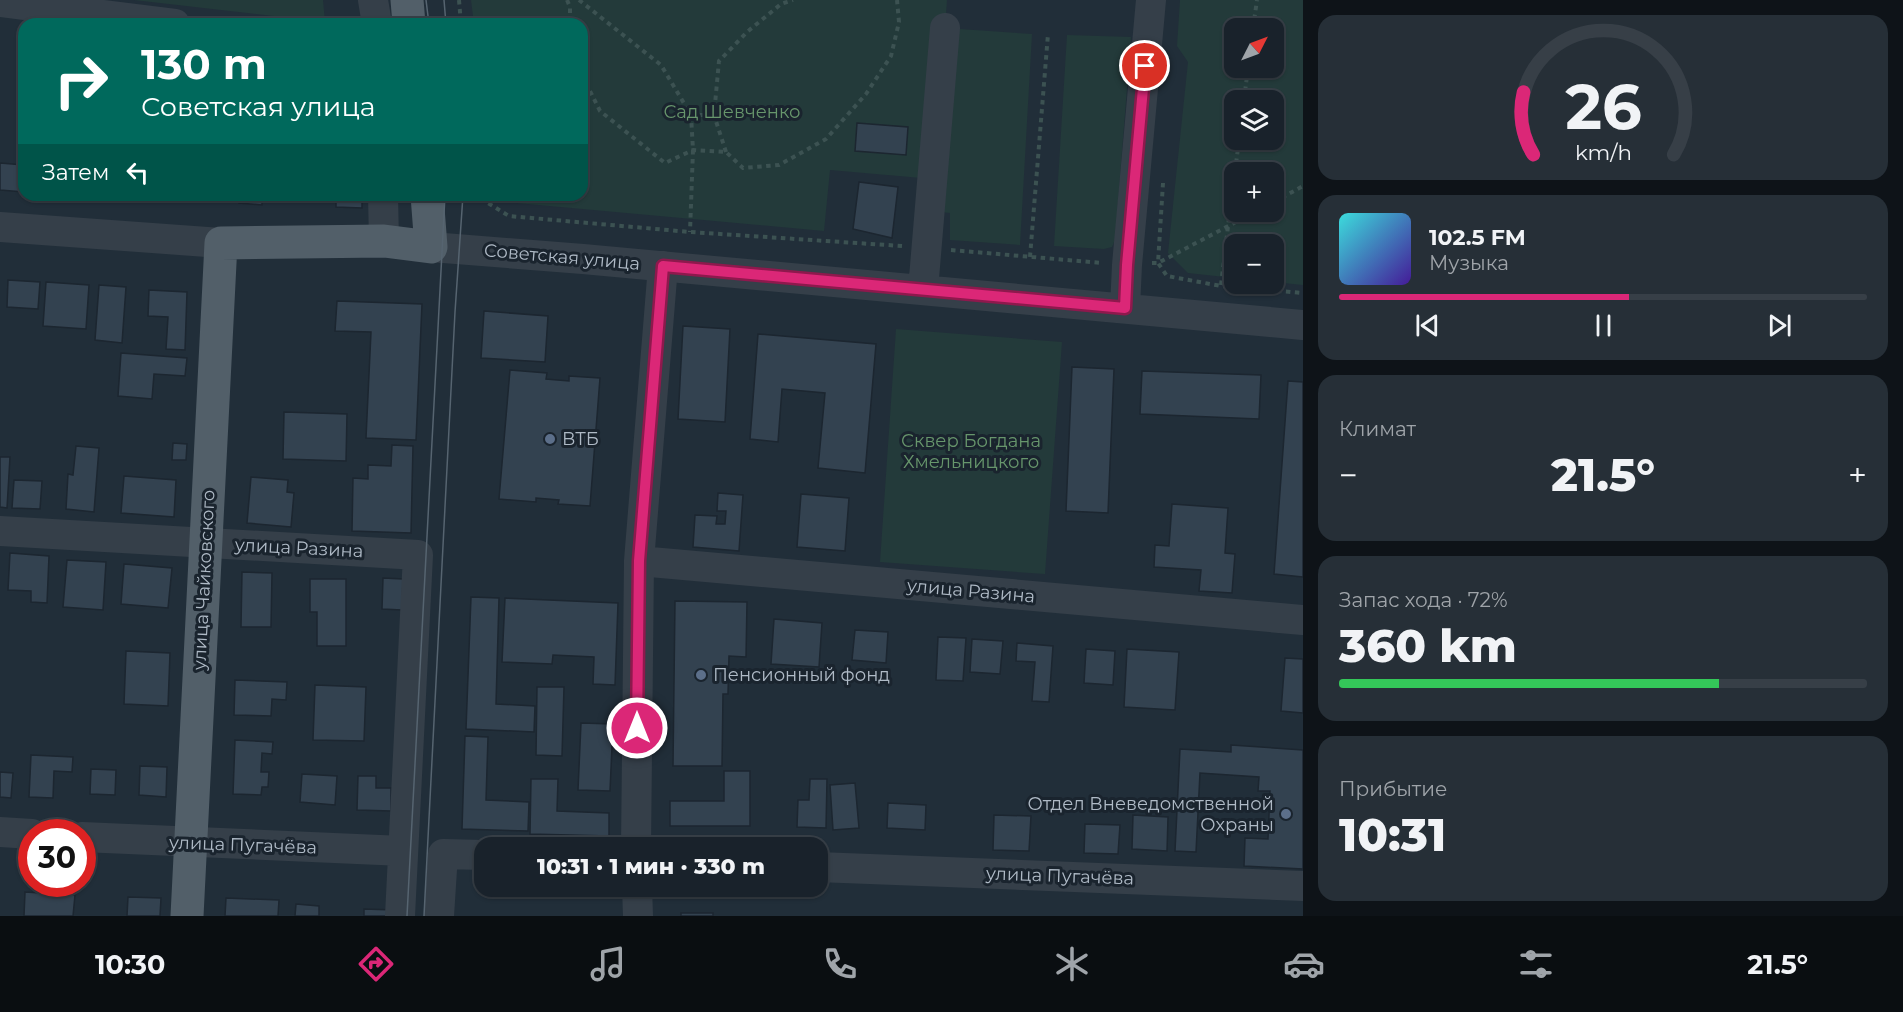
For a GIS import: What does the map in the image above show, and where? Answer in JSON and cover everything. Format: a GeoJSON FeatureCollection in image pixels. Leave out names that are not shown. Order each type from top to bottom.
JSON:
{"type":"FeatureCollection","features":[{"type":"Feature","properties":{"kind":"main road"},"geometry":{"type":"LineString","coordinates":[[407,0],[408,18]]}},
{"type":"Feature","properties":{"kind":"main road"},"geometry":{"type":"LineString","coordinates":[[427,201],[431,247]]}},
{"type":"Feature","properties":{"kind":"main road","name":"Советская улица"},"geometry":{"type":"LineString","coordinates":[[221,243],[384,242],[431,247]]}},
{"type":"Feature","properties":{"kind":"main road","name":"улица Чайковского"},"geometry":{"type":"LineString","coordinates":[[188,916],[221,243]]}},
{"type":"Feature","properties":{"kind":"street"},"geometry":{"type":"LineString","coordinates":[[373,0],[375,18]]}},
{"type":"Feature","properties":{"kind":"street"},"geometry":{"type":"LineString","coordinates":[[1125,308],[1151,0]]}},
{"type":"Feature","properties":{"kind":"street"},"geometry":{"type":"LineString","coordinates":[[0,2],[127,18]]}},
{"type":"Feature","properties":{"kind":"street"},"geometry":{"type":"LineString","coordinates":[[923,290],[945,28]]}},
{"type":"Feature","properties":{"kind":"street"},"geometry":{"type":"LineString","coordinates":[[383,201],[384,242]]}},
{"type":"Feature","properties":{"kind":"street","name":"Советская улица"},"geometry":{"type":"LineString","coordinates":[[0,227],[221,243]]}},
{"type":"Feature","properties":{"kind":"street","name":"Советская улица"},"geometry":{"type":"LineString","coordinates":[[431,247],[663,266],[1303,326]]}},
{"type":"Feature","properties":{"kind":"street"},"geometry":{"type":"LineString","coordinates":[[636,837],[639,561],[663,266]]}},
{"type":"Feature","properties":{"kind":"street","name":"улица Разина"},"geometry":{"type":"LineString","coordinates":[[0,531],[418,555],[403,851]]}},
{"type":"Feature","properties":{"kind":"street","name":"улица Разина"},"geometry":{"type":"LineString","coordinates":[[639,561],[1303,620]]}},
{"type":"Feature","properties":{"kind":"street"},"geometry":{"type":"LineString","coordinates":[[0,832],[18,833]]}},
{"type":"Feature","properties":{"kind":"street","name":"улица Пугачёва"},"geometry":{"type":"LineString","coordinates":[[96,838],[403,851]]}},
{"type":"Feature","properties":{"kind":"street"},"geometry":{"type":"LineString","coordinates":[[400,916],[403,851]]}},
{"type":"Feature","properties":{"kind":"street"},"geometry":{"type":"LineString","coordinates":[[439,916],[442,854],[474,855]]}},
{"type":"Feature","properties":{"kind":"street","name":"улица Пугачёва"},"geometry":{"type":"LineString","coordinates":[[828,867],[1303,886]]}},
{"type":"Feature","properties":{"kind":"street"},"geometry":{"type":"LineString","coordinates":[[637,897],[638,916]]}},
{"type":"Feature","properties":{"kind":"path"},"geometry":{"type":"LineString","coordinates":[[459,0],[460,18]]}},
{"type":"Feature","properties":{"kind":"path"},"geometry":{"type":"LineString","coordinates":[[567,0],[570,18]]}},
{"type":"Feature","properties":{"kind":"path"},"geometry":{"type":"LineString","coordinates":[[579,0],[661,65],[692,115],[690,232]]}},
{"type":"Feature","properties":{"kind":"path"},"geometry":{"type":"LineString","coordinates":[[793,0],[780,2],[719,61],[714,115],[726,152],[743,168],[779,165],[826,139],[866,94],[891,56],[899,22],[897,0]]}},
{"type":"Feature","properties":{"kind":"path"},"geometry":{"type":"LineString","coordinates":[[1254,18],[1257,0]]}},
{"type":"Feature","properties":{"kind":"path"},"geometry":{"type":"LineString","coordinates":[[1030,257],[1048,34]]}},
{"type":"Feature","properties":{"kind":"path"},"geometry":{"type":"LineString","coordinates":[[588,87],[600,111],[665,163],[693,150],[726,152]]}},
{"type":"Feature","properties":{"kind":"path"},"geometry":{"type":"LineString","coordinates":[[692,115],[714,115]]}},
{"type":"Feature","properties":{"kind":"path"},"geometry":{"type":"LineString","coordinates":[[1163,179],[1158,263],[1167,276],[1221,286],[1303,293]]}},
{"type":"Feature","properties":{"kind":"path"},"geometry":{"type":"LineString","coordinates":[[1284,196],[1303,186]]}},
{"type":"Feature","properties":{"kind":"path"},"geometry":{"type":"LineString","coordinates":[[488,201],[508,216],[1127,265],[1158,263],[1236,222]]}},
{"type":"Feature","properties":{"kind":"path"},"geometry":{"type":"LineString","coordinates":[[1221,286],[1229,222]]}},
{"type":"Feature","properties":{"kind":"green space"},"geometry":{"type":"Polygon","coordinates":[[[134,0],[323,0],[325,18],[290,18],[134,0]]]}},
{"type":"Feature","properties":{"kind":"green space","name":"Сад Шевченко"},"geometry":{"type":"Polygon","coordinates":[[[471,0],[947,0],[945,28],[1032,34],[1020,245],[950,240],[950,213],[933,211],[933,179],[830,170],[824,231],[494,201],[588,201],[588,18],[473,18],[471,0]]]}},
{"type":"Feature","properties":{"kind":"green space"},"geometry":{"type":"Polygon","coordinates":[[[1180,0],[1303,0],[1303,285],[1284,283],[1284,234],[1224,234],[1224,277],[1188,273],[1168,253],[1188,62],[1177,46],[1180,0]]]}},
{"type":"Feature","properties":{"kind":"green space"},"geometry":{"type":"Polygon","coordinates":[[[1067,35],[1131,37],[1115,240],[1112,247],[1104,249],[1054,246],[1067,35]]]}},
{"type":"Feature","properties":{"kind":"green space","name":"Сквер Богдана Хмельницкого"},"geometry":{"type":"Polygon","coordinates":[[[896,329],[1062,342],[1045,574],[880,562],[896,329]]]}},
{"type":"Feature","properties":{"kind":"building"},"geometry":{"type":"Polygon","coordinates":[[[857,123],[908,127],[906,155],[855,151],[857,123]]]}},
{"type":"Feature","properties":{"kind":"building"},"geometry":{"type":"Polygon","coordinates":[[[0,163],[18,164],[18,192],[0,190],[0,163]]]}},
{"type":"Feature","properties":{"kind":"building"},"geometry":{"type":"Polygon","coordinates":[[[859,182],[898,187],[892,238],[853,229],[859,182]]]}},
{"type":"Feature","properties":{"kind":"building"},"geometry":{"type":"Polygon","coordinates":[[[239,201],[262,201],[262,205],[239,203],[239,201]]]}},
{"type":"Feature","properties":{"kind":"building"},"geometry":{"type":"Polygon","coordinates":[[[336,201],[362,201],[362,208],[336,207],[336,201]]]}},
{"type":"Feature","properties":{"kind":"building"},"geometry":{"type":"Polygon","coordinates":[[[8,280],[40,282],[38,309],[7,307],[8,280]]]}},
{"type":"Feature","properties":{"kind":"building"},"geometry":{"type":"Polygon","coordinates":[[[46,282],[89,285],[86,329],[43,326],[46,282]]]}},
{"type":"Feature","properties":{"kind":"building"},"geometry":{"type":"Polygon","coordinates":[[[99,285],[126,287],[122,343],[95,340],[99,285]]]}},
{"type":"Feature","properties":{"kind":"building"},"geometry":{"type":"Polygon","coordinates":[[[149,290],[187,292],[185,350],[166,349],[168,317],[148,316],[149,290]]]}},
{"type":"Feature","properties":{"kind":"building"},"geometry":{"type":"Polygon","coordinates":[[[337,301],[422,304],[416,440],[366,438],[371,332],[335,331],[337,301]]]}},
{"type":"Feature","properties":{"kind":"building"},"geometry":{"type":"Polygon","coordinates":[[[484,311],[548,316],[545,362],[481,358],[484,311]]]}},
{"type":"Feature","properties":{"kind":"building"},"geometry":{"type":"Polygon","coordinates":[[[683,326],[730,329],[725,422],[678,419],[683,326]]]}},
{"type":"Feature","properties":{"kind":"building"},"geometry":{"type":"Polygon","coordinates":[[[758,334],[876,344],[865,473],[818,468],[825,393],[782,389],[778,442],[750,439],[758,334]]]}},
{"type":"Feature","properties":{"kind":"building"},"geometry":{"type":"Polygon","coordinates":[[[121,353],[187,358],[185,376],[154,374],[152,399],[118,396],[121,353]]]}},
{"type":"Feature","properties":{"kind":"building"},"geometry":{"type":"Polygon","coordinates":[[[1072,367],[1114,369],[1108,513],[1066,511],[1072,367]]]}},
{"type":"Feature","properties":{"kind":"building","name":"ВТБ"},"geometry":{"type":"Polygon","coordinates":[[[510,370],[547,373],[546,379],[569,381],[569,376],[600,378],[590,506],[558,504],[559,500],[536,498],[536,502],[499,499],[510,370]]]}},
{"type":"Feature","properties":{"kind":"building"},"geometry":{"type":"Polygon","coordinates":[[[1142,371],[1261,375],[1259,419],[1140,414],[1142,371]]]}},
{"type":"Feature","properties":{"kind":"building"},"geometry":{"type":"Polygon","coordinates":[[[1288,381],[1303,382],[1303,577],[1274,574],[1288,381]]]}},
{"type":"Feature","properties":{"kind":"building"},"geometry":{"type":"Polygon","coordinates":[[[284,412],[347,414],[346,461],[283,459],[284,412]]]}},
{"type":"Feature","properties":{"kind":"building"},"geometry":{"type":"Polygon","coordinates":[[[173,443],[187,444],[186,460],[172,460],[173,443]]]}},
{"type":"Feature","properties":{"kind":"building"},"geometry":{"type":"Polygon","coordinates":[[[392,445],[413,446],[411,533],[352,531],[353,478],[368,479],[368,465],[391,466],[392,445]]]}},
{"type":"Feature","properties":{"kind":"building"},"geometry":{"type":"Polygon","coordinates":[[[76,446],[99,448],[94,512],[66,509],[68,474],[73,475],[76,446]]]}},
{"type":"Feature","properties":{"kind":"building"},"geometry":{"type":"Polygon","coordinates":[[[0,457],[10,457],[7,508],[0,507],[0,457]]]}},
{"type":"Feature","properties":{"kind":"building"},"geometry":{"type":"Polygon","coordinates":[[[124,476],[176,480],[174,517],[121,513],[124,476]]]}},
{"type":"Feature","properties":{"kind":"building"},"geometry":{"type":"Polygon","coordinates":[[[251,477],[288,480],[287,492],[294,493],[291,527],[247,523],[251,477]]]}},
{"type":"Feature","properties":{"kind":"building"},"geometry":{"type":"Polygon","coordinates":[[[14,480],[42,481],[40,509],[12,508],[14,480]]]}},
{"type":"Feature","properties":{"kind":"building"},"geometry":{"type":"Polygon","coordinates":[[[718,493],[743,495],[739,551],[693,547],[695,515],[717,516],[716,524],[725,524],[726,511],[717,511],[718,493]]]}},
{"type":"Feature","properties":{"kind":"building"},"geometry":{"type":"Polygon","coordinates":[[[801,494],[849,498],[845,551],[797,547],[801,494]]]}},
{"type":"Feature","properties":{"kind":"building"},"geometry":{"type":"Polygon","coordinates":[[[1172,504],[1228,508],[1225,553],[1235,554],[1232,593],[1199,591],[1201,570],[1154,567],[1155,545],[1169,546],[1172,504]]]}},
{"type":"Feature","properties":{"kind":"building"},"geometry":{"type":"Polygon","coordinates":[[[10,553],[49,556],[47,603],[31,602],[31,591],[8,590],[10,553]]]}},
{"type":"Feature","properties":{"kind":"building"},"geometry":{"type":"Polygon","coordinates":[[[67,560],[106,562],[103,610],[63,607],[67,560]]]}},
{"type":"Feature","properties":{"kind":"building"},"geometry":{"type":"Polygon","coordinates":[[[124,564],[172,568],[168,608],[121,604],[124,564]]]}},
{"type":"Feature","properties":{"kind":"building"},"geometry":{"type":"Polygon","coordinates":[[[242,572],[272,573],[271,627],[241,627],[242,572]]]}},
{"type":"Feature","properties":{"kind":"building"},"geometry":{"type":"Polygon","coordinates":[[[383,578],[403,579],[402,610],[382,609],[383,578]]]}},
{"type":"Feature","properties":{"kind":"building"},"geometry":{"type":"Polygon","coordinates":[[[310,579],[346,579],[346,646],[317,646],[317,612],[310,612],[310,579]]]}},
{"type":"Feature","properties":{"kind":"building"},"geometry":{"type":"Polygon","coordinates":[[[471,597],[499,598],[496,704],[535,706],[534,732],[466,729],[471,597]]]}},
{"type":"Feature","properties":{"kind":"building"},"geometry":{"type":"Polygon","coordinates":[[[505,598],[618,603],[615,685],[593,684],[594,657],[553,655],[552,664],[502,662],[505,598]]]}},
{"type":"Feature","properties":{"kind":"building","name":"Пенсионный фонд"},"geometry":{"type":"Polygon","coordinates":[[[675,601],[747,602],[746,657],[729,656],[728,694],[723,694],[722,766],[673,766],[675,601]]]}},
{"type":"Feature","properties":{"kind":"building"},"geometry":{"type":"Polygon","coordinates":[[[774,619],[822,623],[819,667],[771,664],[774,619]]]}},
{"type":"Feature","properties":{"kind":"building"},"geometry":{"type":"Polygon","coordinates":[[[855,630],[888,632],[886,663],[852,660],[855,630]]]}},
{"type":"Feature","properties":{"kind":"building"},"geometry":{"type":"Polygon","coordinates":[[[938,637],[966,638],[963,681],[936,680],[938,637]]]}},
{"type":"Feature","properties":{"kind":"building"},"geometry":{"type":"Polygon","coordinates":[[[972,639],[1003,641],[1000,674],[970,672],[972,639]]]}},
{"type":"Feature","properties":{"kind":"building"},"geometry":{"type":"Polygon","coordinates":[[[1017,643],[1053,646],[1049,702],[1032,701],[1035,662],[1016,661],[1017,643]]]}},
{"type":"Feature","properties":{"kind":"building"},"geometry":{"type":"Polygon","coordinates":[[[1086,649],[1115,651],[1113,685],[1084,683],[1086,649]]]}},
{"type":"Feature","properties":{"kind":"building"},"geometry":{"type":"Polygon","coordinates":[[[1127,649],[1179,652],[1175,710],[1124,707],[1127,649]]]}},
{"type":"Feature","properties":{"kind":"building"},"geometry":{"type":"Polygon","coordinates":[[[126,651],[170,653],[168,706],[124,704],[126,651]]]}},
{"type":"Feature","properties":{"kind":"building"},"geometry":{"type":"Polygon","coordinates":[[[1285,658],[1303,659],[1303,713],[1281,711],[1285,658]]]}},
{"type":"Feature","properties":{"kind":"building"},"geometry":{"type":"Polygon","coordinates":[[[235,680],[287,682],[286,700],[272,699],[271,716],[234,715],[235,680]]]}},
{"type":"Feature","properties":{"kind":"building"},"geometry":{"type":"Polygon","coordinates":[[[315,685],[366,687],[364,741],[313,740],[315,685]]]}},
{"type":"Feature","properties":{"kind":"building"},"geometry":{"type":"Polygon","coordinates":[[[537,687],[564,687],[562,756],[536,755],[537,687]]]}},
{"type":"Feature","properties":{"kind":"building"},"geometry":{"type":"Polygon","coordinates":[[[581,723],[613,724],[610,791],[578,790],[581,723]]]}},
{"type":"Feature","properties":{"kind":"building"},"geometry":{"type":"Polygon","coordinates":[[[465,736],[488,737],[486,800],[529,802],[528,831],[462,829],[465,736]]]}},
{"type":"Feature","properties":{"kind":"building"},"geometry":{"type":"Polygon","coordinates":[[[235,740],[273,742],[272,754],[262,753],[261,772],[269,772],[268,787],[262,787],[261,795],[233,794],[235,740]]]}},
{"type":"Feature","properties":{"kind":"building","name":"Отдел Вневедомственной Охраны"},"geometry":{"type":"Polygon","coordinates":[[[1231,745],[1303,750],[1303,869],[1244,866],[1245,838],[1268,839],[1270,791],[1258,791],[1259,777],[1200,773],[1196,852],[1175,851],[1180,749],[1231,752],[1231,745]]]}},
{"type":"Feature","properties":{"kind":"building"},"geometry":{"type":"Polygon","coordinates":[[[31,755],[73,757],[72,772],[54,771],[53,798],[29,797],[31,755]]]}},
{"type":"Feature","properties":{"kind":"building"},"geometry":{"type":"Polygon","coordinates":[[[140,766],[167,767],[166,797],[139,795],[140,766]]]}},
{"type":"Feature","properties":{"kind":"building"},"geometry":{"type":"Polygon","coordinates":[[[91,769],[116,770],[115,795],[90,794],[91,769]]]}},
{"type":"Feature","properties":{"kind":"building"},"geometry":{"type":"Polygon","coordinates":[[[724,771],[750,771],[750,826],[670,826],[670,801],[724,801],[724,771]]]}},
{"type":"Feature","properties":{"kind":"building"},"geometry":{"type":"Polygon","coordinates":[[[0,772],[13,773],[11,798],[0,797],[0,772]]]}},
{"type":"Feature","properties":{"kind":"building"},"geometry":{"type":"Polygon","coordinates":[[[302,774],[337,776],[335,805],[300,802],[302,774]]]}},
{"type":"Feature","properties":{"kind":"building"},"geometry":{"type":"Polygon","coordinates":[[[358,776],[376,776],[376,788],[391,788],[391,811],[357,810],[358,776]]]}},
{"type":"Feature","properties":{"kind":"building"},"geometry":{"type":"Polygon","coordinates":[[[531,779],[558,779],[557,811],[609,813],[609,836],[530,834],[531,779]]]}},
{"type":"Feature","properties":{"kind":"building"},"geometry":{"type":"Polygon","coordinates":[[[810,779],[827,779],[826,828],[797,827],[798,800],[809,800],[810,779]]]}},
{"type":"Feature","properties":{"kind":"building"},"geometry":{"type":"Polygon","coordinates":[[[855,783],[859,828],[833,830],[830,785],[855,783]]]}},
{"type":"Feature","properties":{"kind":"building"},"geometry":{"type":"Polygon","coordinates":[[[888,803],[926,805],[925,830],[887,828],[888,803]]]}},
{"type":"Feature","properties":{"kind":"building"},"geometry":{"type":"Polygon","coordinates":[[[994,815],[1031,816],[1029,851],[993,850],[994,815]]]}},
{"type":"Feature","properties":{"kind":"building"},"geometry":{"type":"Polygon","coordinates":[[[1133,815],[1168,817],[1167,851],[1132,849],[1133,815]]]}},
{"type":"Feature","properties":{"kind":"building"},"geometry":{"type":"Polygon","coordinates":[[[1085,824],[1120,825],[1118,854],[1084,853],[1085,824]]]}},
{"type":"Feature","properties":{"kind":"building"},"geometry":{"type":"Polygon","coordinates":[[[25,897],[75,897],[73,916],[24,916],[25,897]]]}},
{"type":"Feature","properties":{"kind":"building"},"geometry":{"type":"Polygon","coordinates":[[[128,897],[161,898],[160,916],[127,916],[128,897]]]}},
{"type":"Feature","properties":{"kind":"building"},"geometry":{"type":"Polygon","coordinates":[[[226,898],[279,900],[278,916],[225,916],[226,898]]]}},
{"type":"Feature","properties":{"kind":"building"},"geometry":{"type":"Polygon","coordinates":[[[296,904],[319,906],[319,916],[295,916],[296,904]]]}},
{"type":"Feature","properties":{"kind":"building"},"geometry":{"type":"Polygon","coordinates":[[[364,909],[394,910],[394,916],[364,916],[364,909]]]}},
{"type":"Feature","properties":{"kind":"building"},"geometry":{"type":"Polygon","coordinates":[[[681,913],[713,913],[713,916],[681,916],[681,913]]]}},
{"type":"Feature","properties":{"kind":"tram line"},"geometry":{"type":"LineString","coordinates":[[426,0],[428,18]]}},
{"type":"Feature","properties":{"kind":"tram line"},"geometry":{"type":"LineString","coordinates":[[444,0],[446,18]]}},
{"type":"Feature","properties":{"kind":"tram line"},"geometry":{"type":"LineString","coordinates":[[407,916],[445,201]]}},
{"type":"Feature","properties":{"kind":"tram line"},"geometry":{"type":"LineString","coordinates":[[424,916],[463,201]]}},
{"type":"Feature","properties":{"kind":"place","name":"ВТБ"},"geometry":{"type":"Point","coordinates":[550,439]}},
{"type":"Feature","properties":{"kind":"place","name":"Пенсионный фонд"},"geometry":{"type":"Point","coordinates":[701,675]}},
{"type":"Feature","properties":{"kind":"place","name":"Отдел Вневедомственной Охраны"},"geometry":{"type":"Point","coordinates":[1286,814]}},
{"type":"Feature","properties":{"kind":"route"},"geometry":{"type":"LineString","coordinates":[[637,728],[639,561],[663,266],[1125,308],[1145,66]]}}]}
